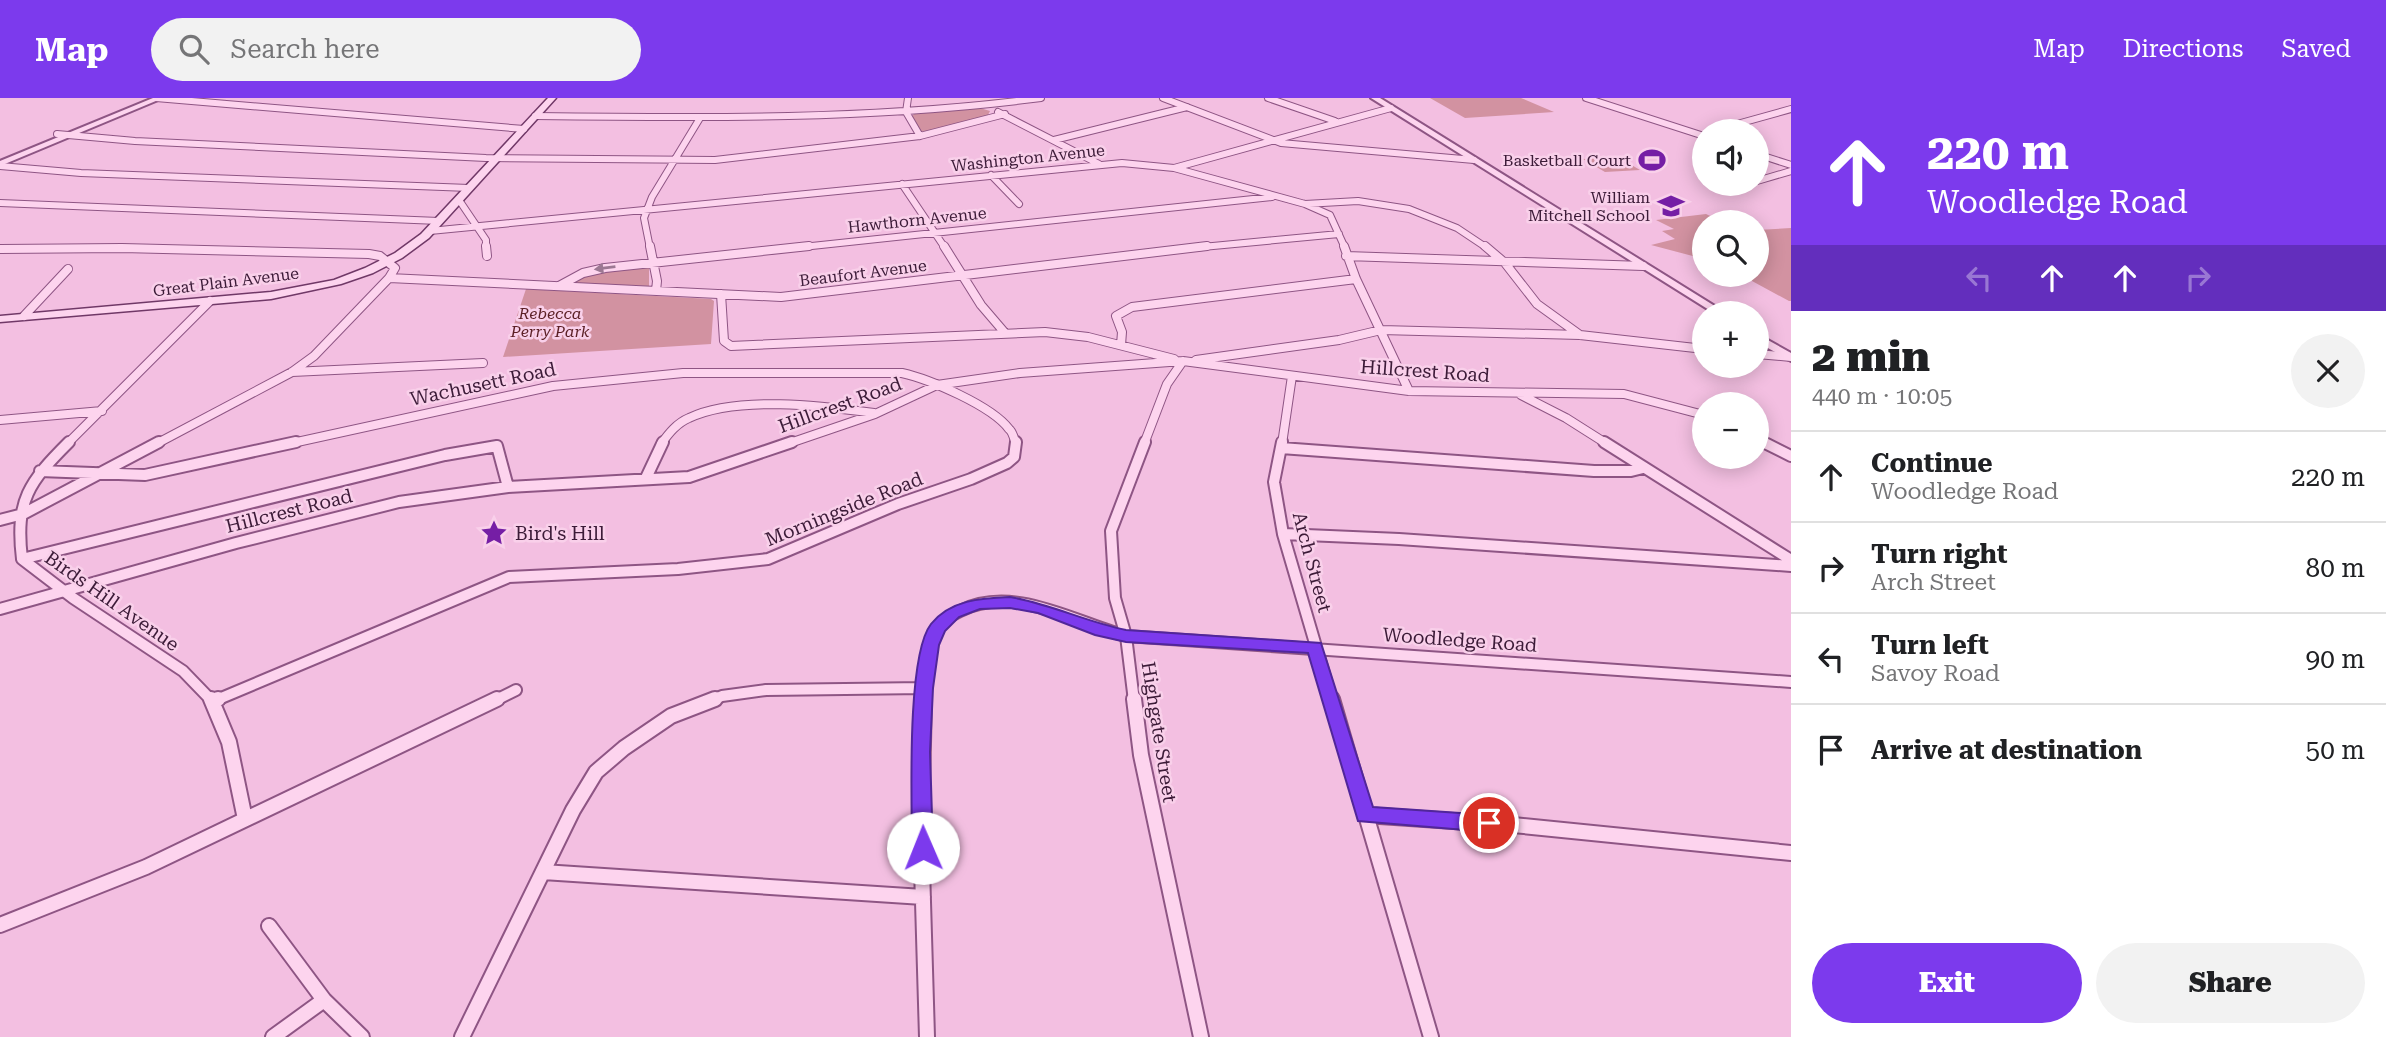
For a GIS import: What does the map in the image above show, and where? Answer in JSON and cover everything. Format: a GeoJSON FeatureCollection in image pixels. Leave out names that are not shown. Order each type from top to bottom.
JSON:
{"type":"FeatureCollection","features":[{"type":"Feature","properties":{"kind":"main road","name":"Great Plain Avenue"},"geometry":{"type":"LineString","coordinates":[[0,319],[262,296],[314,286],[387,261],[409,249],[430,231],[552,98]]}},
{"type":"Feature","properties":{"kind":"street"},"geometry":{"type":"LineString","coordinates":[[0,157],[143,98]]}},
{"type":"Feature","properties":{"kind":"street"},"geometry":{"type":"LineString","coordinates":[[0,165],[158,98],[524,129]]}},
{"type":"Feature","properties":{"kind":"street"},"geometry":{"type":"LineString","coordinates":[[908,98],[906,112],[920,136]]}},
{"type":"Feature","properties":{"kind":"street"},"geometry":{"type":"LineString","coordinates":[[535,116],[805,118],[991,106],[1038,98]]}},
{"type":"Feature","properties":{"kind":"street"},"geometry":{"type":"LineString","coordinates":[[1164,98],[1270,140],[1474,160]]}},
{"type":"Feature","properties":{"kind":"street"},"geometry":{"type":"LineString","coordinates":[[1271,99],[1282,98]]}},
{"type":"Feature","properties":{"kind":"street"},"geometry":{"type":"LineString","coordinates":[[1375,98],[1701,301]]}},
{"type":"Feature","properties":{"kind":"street"},"geometry":{"type":"LineString","coordinates":[[1586,98],[1692,132]]}},
{"type":"Feature","properties":{"kind":"street"},"geometry":{"type":"LineString","coordinates":[[1271,99],[1336,122]]}},
{"type":"Feature","properties":{"kind":"street"},"geometry":{"type":"LineString","coordinates":[[991,106],[1099,164]]}},
{"type":"Feature","properties":{"kind":"street"},"geometry":{"type":"LineString","coordinates":[[1054,140],[1187,107]]}},
{"type":"Feature","properties":{"kind":"street"},"geometry":{"type":"LineString","coordinates":[[1174,168],[1391,108]]}},
{"type":"Feature","properties":{"kind":"street"},"geometry":{"type":"LineString","coordinates":[[1755,119],[1791,109]]}},
{"type":"Feature","properties":{"kind":"street"},"geometry":{"type":"LineString","coordinates":[[57,134],[135,141],[497,158],[733,159],[920,136],[1005,114]]}},
{"type":"Feature","properties":{"kind":"street"},"geometry":{"type":"LineString","coordinates":[[656,291],[654,263],[643,218],[700,118]]}},
{"type":"Feature","properties":{"kind":"street"},"geometry":{"type":"LineString","coordinates":[[1769,158],[1791,165]]}},
{"type":"Feature","properties":{"kind":"street","name":"Washington Avenue"},"geometry":{"type":"LineString","coordinates":[[430,231],[1099,164],[1147,164],[1174,168],[1306,204],[1324,201],[1352,202],[1405,207],[1426,212],[1474,239],[1503,260],[1523,290],[1539,306],[1580,335]]}},
{"type":"Feature","properties":{"kind":"street"},"geometry":{"type":"LineString","coordinates":[[0,165],[90,174],[469,188]]}},
{"type":"Feature","properties":{"kind":"street"},"geometry":{"type":"LineString","coordinates":[[1769,177],[1791,171]]}},
{"type":"Feature","properties":{"kind":"street"},"geometry":{"type":"LineString","coordinates":[[991,175],[1019,204]]}},
{"type":"Feature","properties":{"kind":"street"},"geometry":{"type":"LineString","coordinates":[[902,184],[991,320],[1005,333]]}},
{"type":"Feature","properties":{"kind":"street","name":"Hawthorn Avenue"},"geometry":{"type":"LineString","coordinates":[[559,286],[574,276],[592,270],[1282,197]]}},
{"type":"Feature","properties":{"kind":"street"},"geometry":{"type":"LineString","coordinates":[[459,200],[486,240],[487,256]]}},
{"type":"Feature","properties":{"kind":"street"},"geometry":{"type":"LineString","coordinates":[[0,203],[439,221]]}},
{"type":"Feature","properties":{"kind":"street"},"geometry":{"type":"LineString","coordinates":[[1306,204],[1330,215],[1356,279],[1409,391]]}},
{"type":"Feature","properties":{"kind":"street","name":"Beaufort Avenue"},"geometry":{"type":"LineString","coordinates":[[389,278],[781,297],[1259,240],[1339,233]]}},
{"type":"Feature","properties":{"kind":"street"},"geometry":{"type":"LineString","coordinates":[[0,248],[369,254],[387,261],[395,268],[389,278],[314,356],[292,372],[23,514],[0,520]]}},
{"type":"Feature","properties":{"kind":"street"},"geometry":{"type":"LineString","coordinates":[[1346,256],[1643,266]]}},
{"type":"Feature","properties":{"kind":"street"},"geometry":{"type":"LineString","coordinates":[[24,316],[68,269]]}},
{"type":"Feature","properties":{"kind":"street"},"geometry":{"type":"LineString","coordinates":[[1121,345],[1122,332],[1116,316],[1132,307],[1356,279]]}},
{"type":"Feature","properties":{"kind":"street"},"geometry":{"type":"LineString","coordinates":[[721,295],[724,341],[731,346],[1005,333],[1068,334],[1183,361],[1339,340],[1381,330],[1580,335],[1692,348]]}},
{"type":"Feature","properties":{"kind":"street","name":"Birds Hill Avenue"},"geometry":{"type":"LineString","coordinates":[[210,301],[40,471],[22,503],[19,534],[22,559],[198,682],[213,701],[230,748],[245,819]]}},
{"type":"Feature","properties":{"kind":"street"},"geometry":{"type":"LineString","coordinates":[[1769,344],[1790,357]]}},
{"type":"Feature","properties":{"kind":"street"},"geometry":{"type":"LineString","coordinates":[[1769,355],[1790,357]]}},
{"type":"Feature","properties":{"kind":"street","name":"Hillcrest Road"},"geometry":{"type":"LineString","coordinates":[[0,609],[399,502],[508,487],[689,477],[875,414],[937,385],[1020,373],[1183,361],[1409,391],[1624,394],[1692,412]]}},
{"type":"Feature","properties":{"kind":"street","name":"Highgate Street"},"geometry":{"type":"LineString","coordinates":[[1183,361],[1167,384],[1111,531],[1115,598],[1126,636],[1141,755],[1201,1037]]}},
{"type":"Feature","properties":{"kind":"street"},"geometry":{"type":"LineString","coordinates":[[292,372],[483,363]]}},
{"type":"Feature","properties":{"kind":"street","name":"Wachusett Road"},"geometry":{"type":"LineString","coordinates":[[40,471],[145,475],[553,386],[610,379],[683,373],[867,371],[902,373],[937,385]]}},
{"type":"Feature","properties":{"kind":"street","name":"Arch Street"},"geometry":{"type":"LineString","coordinates":[[1292,376],[1289,407],[1274,482],[1283,534],[1431,1037]]}},
{"type":"Feature","properties":{"kind":"street","name":"Morningside Road"},"geometry":{"type":"LineString","coordinates":[[213,701],[509,577],[678,569],[768,559],[898,504],[971,480],[1014,457],[1016,443],[1010,429],[965,397],[937,385]]}},
{"type":"Feature","properties":{"kind":"street"},"geometry":{"type":"LineString","coordinates":[[1519,393],[1566,418],[1791,560]]}},
{"type":"Feature","properties":{"kind":"street"},"geometry":{"type":"LineString","coordinates":[[646,478],[652,460],[671,431],[691,416],[723,410],[804,404],[875,414]]}},
{"type":"Feature","properties":{"kind":"street"},"geometry":{"type":"LineString","coordinates":[[0,420],[102,411]]}},
{"type":"Feature","properties":{"kind":"street"},"geometry":{"type":"LineString","coordinates":[[1769,445],[1791,456]]}},
{"type":"Feature","properties":{"kind":"street"},"geometry":{"type":"LineString","coordinates":[[22,559],[445,455],[497,446],[508,487]]}},
{"type":"Feature","properties":{"kind":"street"},"geometry":{"type":"LineString","coordinates":[[1281,448],[1594,471],[1631,471],[1643,468]]}},
{"type":"Feature","properties":{"kind":"street"},"geometry":{"type":"LineString","coordinates":[[1283,534],[1791,566]]}},
{"type":"Feature","properties":{"kind":"street","name":"Woodledge Road"},"geometry":{"type":"LineString","coordinates":[[927,1037],[921,752],[924,688],[931,645],[937,628],[953,613],[978,604],[1010,602],[1041,608],[1101,631],[1126,636],[1791,682]]}},
{"type":"Feature","properties":{"kind":"street"},"geometry":{"type":"LineString","coordinates":[[462,1037],[573,810],[596,772],[624,748],[671,716],[722,696],[766,690],[924,688]]}},
{"type":"Feature","properties":{"kind":"street"},"geometry":{"type":"LineString","coordinates":[[0,925],[146,867],[516,690]]}},
{"type":"Feature","properties":{"kind":"street"},"geometry":{"type":"LineString","coordinates":[[1365,815],[1513,825],[1791,853]]}},
{"type":"Feature","properties":{"kind":"street"},"geometry":{"type":"LineString","coordinates":[[543,872],[923,897]]}},
{"type":"Feature","properties":{"kind":"street"},"geometry":{"type":"LineString","coordinates":[[269,926],[324,1000],[362,1037]]}},
{"type":"Feature","properties":{"kind":"street"},"geometry":{"type":"LineString","coordinates":[[273,1037],[324,1000]]}},
{"type":"Feature","properties":{"kind":"green space"},"geometry":{"type":"Polygon","coordinates":[[[1430,98],[1521,98],[1554,112],[1465,118],[1430,98]]]}},
{"type":"Feature","properties":{"kind":"green space"},"geometry":{"type":"Polygon","coordinates":[[[980,108],[990,111],[988,115],[937,132],[920,131],[911,117],[916,112],[980,108]]]}},
{"type":"Feature","properties":{"kind":"green space"},"geometry":{"type":"Polygon","coordinates":[[[1618,157],[1640,170],[1605,172],[1583,159],[1618,157]]]}},
{"type":"Feature","properties":{"kind":"green space"},"geometry":{"type":"Polygon","coordinates":[[[1692,216],[1692,256],[1651,245],[1675,239],[1662,231],[1674,229],[1656,220],[1692,216]]]}},
{"type":"Feature","properties":{"kind":"green space"},"geometry":{"type":"Polygon","coordinates":[[[1791,228],[1791,301],[1763,287],[1769,287],[1769,229],[1791,228]]]}},
{"type":"Feature","properties":{"kind":"green space"},"geometry":{"type":"Polygon","coordinates":[[[649,266],[649,286],[569,284],[585,274],[649,266]]]}},
{"type":"Feature","properties":{"kind":"green space","name":"Rebecca Perry Park"},"geometry":{"type":"Polygon","coordinates":[[[526,289],[711,299],[714,301],[711,344],[503,357],[526,289]]]}},
{"type":"Feature","properties":{"kind":"place","name":"Basketball Court"},"geometry":{"type":"Point","coordinates":[1652,160]}},
{"type":"Feature","properties":{"kind":"place","name":"William Mitchell School"},"geometry":{"type":"Point","coordinates":[1671,206]}},
{"type":"Feature","properties":{"kind":"place","name":"Bird's Hill"},"geometry":{"type":"Point","coordinates":[494,533]}},
{"type":"Feature","properties":{"kind":"route"},"geometry":{"type":"LineString","coordinates":[[923,848],[921,752],[924,688],[931,645],[937,628],[953,613],[978,604],[1010,602],[1041,608],[1101,631],[1126,636],[1315,647],[1365,815],[1489,823]]}}]}
